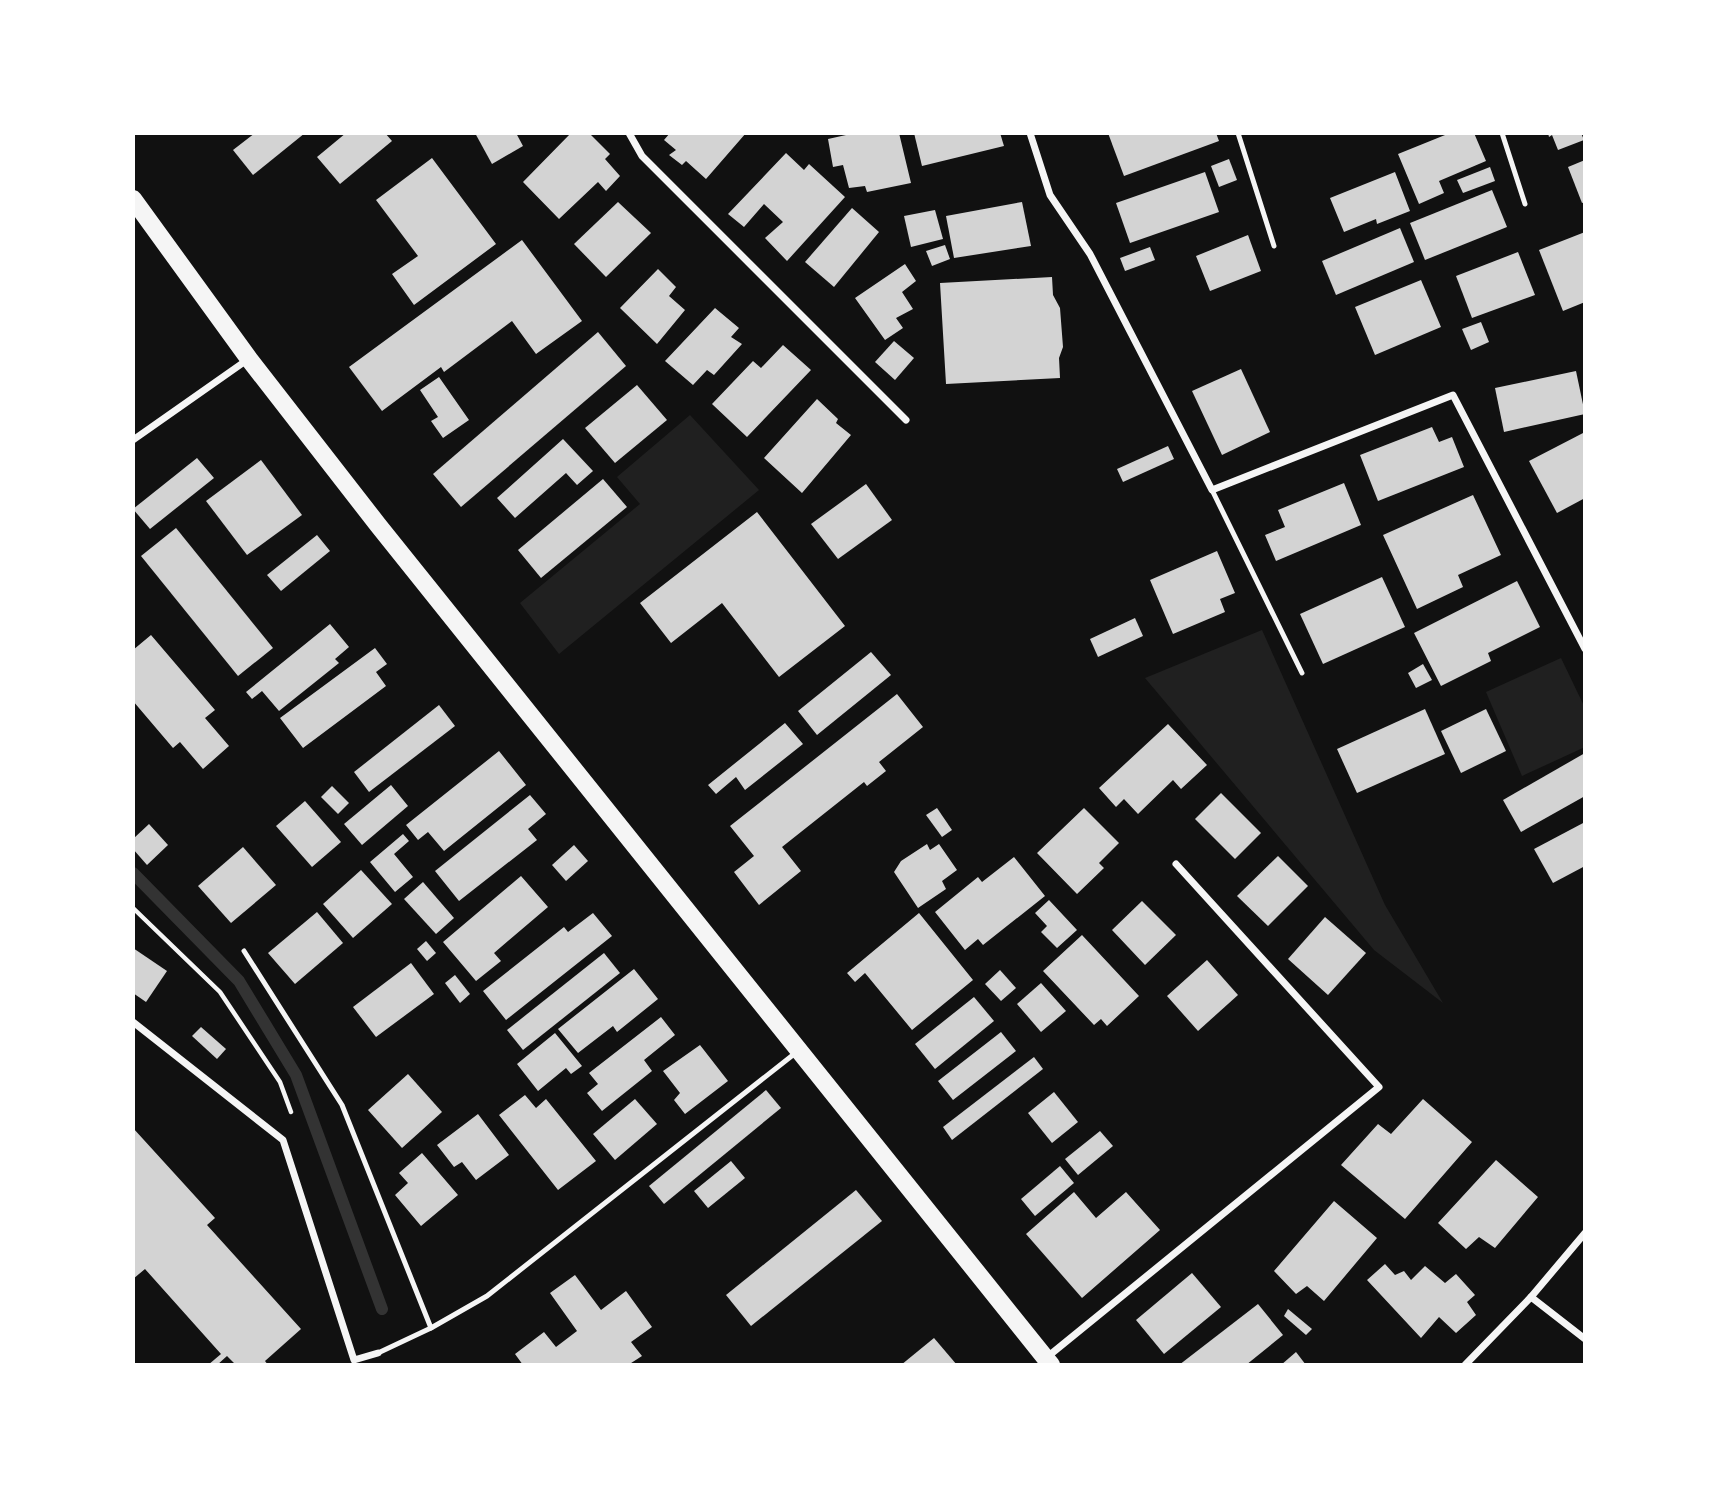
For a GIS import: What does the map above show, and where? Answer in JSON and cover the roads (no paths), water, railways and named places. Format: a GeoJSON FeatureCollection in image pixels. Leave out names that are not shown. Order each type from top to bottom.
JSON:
{"type":"FeatureCollection","features":[{"type":"Feature","properties":{"kind":"main road"},"geometry":{"type":"LineString","coordinates":[[133,200],[248,359],[797,1051],[1048,1362]]}},
{"type":"Feature","properties":{"kind":"street"},"geometry":{"type":"LineString","coordinates":[[629,133],[642,156],[906,419]]}},
{"type":"Feature","properties":{"kind":"street"},"geometry":{"type":"LineString","coordinates":[[1030,133],[1050,195],[1090,254],[1212,490],[1452,395],[1585,649]]}},
{"type":"Feature","properties":{"kind":"street"},"geometry":{"type":"LineString","coordinates":[[133,440],[248,359]]}},
{"type":"Feature","properties":{"kind":"street"},"geometry":{"type":"LineString","coordinates":[[1048,1362],[1379,1087],[1176,864]]}},
{"type":"Feature","properties":{"kind":"street"},"geometry":{"type":"LineString","coordinates":[[133,1022],[283,1140],[354,1360],[379,1353]]}},
{"type":"Feature","properties":{"kind":"street"},"geometry":{"type":"LineString","coordinates":[[1465,1365],[1531,1297],[1585,1233]]}},
{"type":"Feature","properties":{"kind":"street"},"geometry":{"type":"LineString","coordinates":[[1531,1297],[1585,1339]]}},
{"type":"Feature","properties":{"kind":"lane"},"geometry":{"type":"LineString","coordinates":[[1238,133],[1273,246]]}},
{"type":"Feature","properties":{"kind":"lane"},"geometry":{"type":"LineString","coordinates":[[1502,133],[1525,204]]}},
{"type":"Feature","properties":{"kind":"lane"},"geometry":{"type":"LineString","coordinates":[[1212,490],[1302,673]]}},
{"type":"Feature","properties":{"kind":"lane"},"geometry":{"type":"LineString","coordinates":[[244,951],[342,1105],[431,1328]]}},
{"type":"Feature","properties":{"kind":"lane"},"geometry":{"type":"LineString","coordinates":[[379,1353],[431,1328],[487,1296],[797,1051]]}},
{"type":"Feature","properties":{"kind":"waterway"},"geometry":{"type":"LineString","coordinates":[[133,873],[239,981],[296,1075],[382,1309]]}}]}
